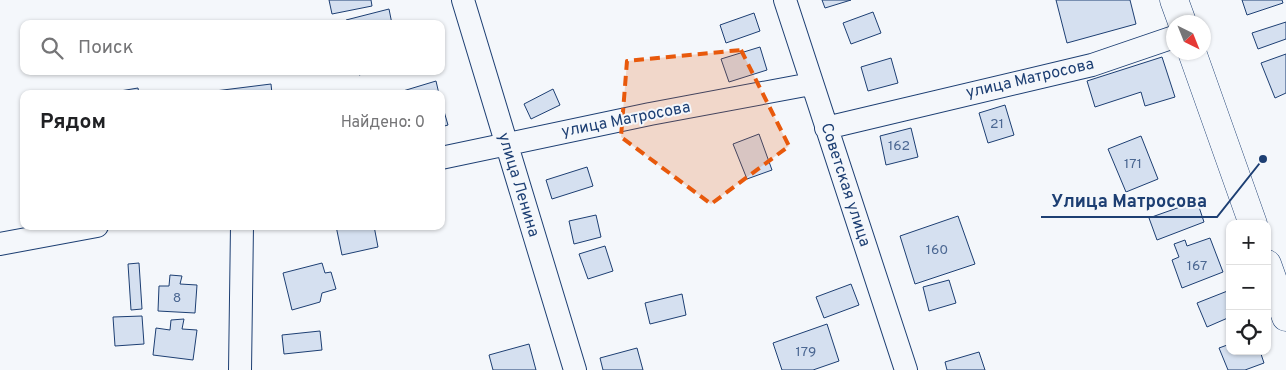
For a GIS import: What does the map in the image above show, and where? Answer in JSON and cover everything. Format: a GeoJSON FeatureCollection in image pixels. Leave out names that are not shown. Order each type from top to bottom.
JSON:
{"type":"FeatureCollection","features":[{"type":"Feature","properties":{"kind":"street","name":"улица Ленина"},"geometry":{"type":"LineString","coordinates":[[463,0],[575,370]]}},
{"type":"Feature","properties":{"kind":"street","name":"Советская улица"},"geometry":{"type":"LineString","coordinates":[[785,0],[906,370]]}},
{"type":"Feature","properties":{"kind":"street"},"geometry":{"type":"LineString","coordinates":[[1174,0],[1179,15]]}},
{"type":"Feature","properties":{"kind":"street","name":"улица Матросова"},"geometry":{"type":"LineString","coordinates":[[826,128],[1092,65],[1166,39]]}},
{"type":"Feature","properties":{"kind":"street"},"geometry":{"type":"LineString","coordinates":[[1195,60],[1252,220]]}},
{"type":"Feature","properties":{"kind":"street","name":"улица Матросова"},"geometry":{"type":"LineString","coordinates":[[445,157],[811,84]]}},
{"type":"Feature","properties":{"kind":"street"},"geometry":{"type":"LineString","coordinates":[[0,244],[76,230]]}},
{"type":"Feature","properties":{"kind":"street"},"geometry":{"type":"LineString","coordinates":[[240,370],[242,230]]}},
{"type":"Feature","properties":{"kind":"street"},"geometry":{"type":"LineString","coordinates":[[1267,265],[1284,308]]}},
{"type":"Feature","properties":{"kind":"highlighted area"},"geometry":{"type":"Polygon","coordinates":[[[741,50],[789,146],[711,204],[621,137],[627,61],[741,50]]]}},
{"type":"Feature","properties":{"kind":"building"},"geometry":{"type":"Polygon","coordinates":[[[329,0],[371,0],[372,6],[332,14],[329,0]]]}},
{"type":"Feature","properties":{"kind":"building"},"geometry":{"type":"Polygon","coordinates":[[[822,0],[851,0],[825,8],[822,0]]]}},
{"type":"Feature","properties":{"kind":"building"},"geometry":{"type":"Polygon","coordinates":[[[1056,0],[1130,0],[1136,24],[1067,43],[1056,0]]]}},
{"type":"Feature","properties":{"kind":"building"},"geometry":{"type":"Polygon","coordinates":[[[1242,0],[1282,0],[1283,3],[1247,15],[1242,0]]]}},
{"type":"Feature","properties":{"kind":"building"},"geometry":{"type":"Polygon","coordinates":[[[389,9],[391,20],[346,20],[389,9]]]}},
{"type":"Feature","properties":{"kind":"building"},"geometry":{"type":"Polygon","coordinates":[[[873,12],[881,33],[851,44],[843,23],[873,12]]]}},
{"type":"Feature","properties":{"kind":"building"},"geometry":{"type":"Polygon","coordinates":[[[754,13],[760,31],[726,43],[720,25],[754,13]]]}},
{"type":"Feature","properties":{"kind":"building"},"geometry":{"type":"Polygon","coordinates":[[[1286,22],[1286,39],[1258,49],[1252,33],[1286,22]]]}},
{"type":"Feature","properties":{"kind":"building"},"geometry":{"type":"Polygon","coordinates":[[[760,47],[767,70],[729,82],[721,59],[760,47]]]}},
{"type":"Feature","properties":{"kind":"building"},"geometry":{"type":"Polygon","coordinates":[[[1286,54],[1286,93],[1275,98],[1261,63],[1286,54]]]}},
{"type":"Feature","properties":{"kind":"building"},"geometry":{"type":"Polygon","coordinates":[[[1162,57],[1175,97],[1145,106],[1141,92],[1095,107],[1087,81],[1162,57]]]}},
{"type":"Feature","properties":{"kind":"building"},"geometry":{"type":"Polygon","coordinates":[[[891,58],[898,83],[868,91],[861,67],[891,58]]]}},
{"type":"Feature","properties":{"kind":"building"},"geometry":{"type":"Polygon","coordinates":[[[436,81],[438,90],[406,90],[436,81]]]}},
{"type":"Feature","properties":{"kind":"building"},"geometry":{"type":"Polygon","coordinates":[[[271,84],[272,90],[223,90],[271,84]]]}},
{"type":"Feature","properties":{"kind":"building"},"geometry":{"type":"Polygon","coordinates":[[[553,89],[560,105],[531,119],[524,104],[553,89]]]}},
{"type":"Feature","properties":{"kind":"building"},"geometry":{"type":"Polygon","coordinates":[[[1005,105],[1014,135],[988,143],[979,113],[1005,105]]]}},
{"type":"Feature","properties":{"kind":"building"},"geometry":{"type":"Polygon","coordinates":[[[445,115],[448,125],[445,126],[445,115]]]}},
{"type":"Feature","properties":{"kind":"building"},"geometry":{"type":"Polygon","coordinates":[[[911,128],[918,157],[886,165],[880,136],[911,128]]]}},
{"type":"Feature","properties":{"kind":"building"},"geometry":{"type":"Polygon","coordinates":[[[759,134],[772,170],[747,179],[733,144],[759,134]]]}},
{"type":"Feature","properties":{"kind":"building"},"geometry":{"type":"Polygon","coordinates":[[[1141,136],[1158,179],[1126,192],[1108,149],[1141,136]]]}},
{"type":"Feature","properties":{"kind":"building"},"geometry":{"type":"Polygon","coordinates":[[[587,167],[593,186],[552,199],[546,180],[587,167]]]}},
{"type":"Feature","properties":{"kind":"building"},"geometry":{"type":"Polygon","coordinates":[[[1197,201],[1204,222],[1157,240],[1149,218],[1197,201]]]}},
{"type":"Feature","properties":{"kind":"building"},"geometry":{"type":"Polygon","coordinates":[[[596,215],[601,237],[574,244],[569,221],[596,215]]]}},
{"type":"Feature","properties":{"kind":"building"},"geometry":{"type":"Polygon","coordinates":[[[958,216],[975,264],[915,284],[900,236],[958,216]]]}},
{"type":"Feature","properties":{"kind":"building"},"geometry":{"type":"Polygon","coordinates":[[[337,230],[375,230],[378,247],[342,255],[337,230]]]}},
{"type":"Feature","properties":{"kind":"building"},"geometry":{"type":"Polygon","coordinates":[[[1210,238],[1223,272],[1182,288],[1172,260],[1179,257],[1174,244],[1185,240],[1187,246],[1210,238]]]}},
{"type":"Feature","properties":{"kind":"building"},"geometry":{"type":"Polygon","coordinates":[[[605,246],[613,271],[588,279],[579,254],[605,246]]]}},
{"type":"Feature","properties":{"kind":"building"},"geometry":{"type":"Polygon","coordinates":[[[139,263],[142,309],[131,310],[128,264],[139,263]]]}},
{"type":"Feature","properties":{"kind":"building"},"geometry":{"type":"Polygon","coordinates":[[[322,263],[325,273],[331,272],[336,289],[322,293],[320,302],[292,310],[283,273],[322,263]]]}},
{"type":"Feature","properties":{"kind":"building"},"geometry":{"type":"Polygon","coordinates":[[[170,275],[182,276],[180,284],[197,285],[195,313],[158,311],[159,286],[169,286],[170,275]]]}},
{"type":"Feature","properties":{"kind":"building"},"geometry":{"type":"Polygon","coordinates":[[[949,280],[956,303],[929,311],[923,287],[949,280]]]}},
{"type":"Feature","properties":{"kind":"building"},"geometry":{"type":"Polygon","coordinates":[[[851,284],[859,305],[824,318],[816,297],[851,284]]]}},
{"type":"Feature","properties":{"kind":"building"},"geometry":{"type":"Polygon","coordinates":[[[1226,292],[1226,319],[1207,327],[1197,303],[1226,292]]]}},
{"type":"Feature","properties":{"kind":"building"},"geometry":{"type":"Polygon","coordinates":[[[682,294],[686,315],[650,324],[645,303],[682,294]]]}},
{"type":"Feature","properties":{"kind":"building"},"geometry":{"type":"Polygon","coordinates":[[[142,316],[144,344],[115,346],[113,317],[142,316]]]}},
{"type":"Feature","properties":{"kind":"building"},"geometry":{"type":"Polygon","coordinates":[[[184,319],[182,329],[197,330],[193,360],[153,355],[156,328],[170,330],[171,320],[184,319]]]}},
{"type":"Feature","properties":{"kind":"building"},"geometry":{"type":"Polygon","coordinates":[[[827,324],[839,361],[813,370],[782,370],[773,343],[827,324]]]}},
{"type":"Feature","properties":{"kind":"building"},"geometry":{"type":"Polygon","coordinates":[[[320,331],[322,350],[284,354],[282,335],[320,331]]]}},
{"type":"Feature","properties":{"kind":"building"},"geometry":{"type":"Polygon","coordinates":[[[529,344],[536,370],[493,370],[489,355],[529,344]]]}},
{"type":"Feature","properties":{"kind":"building"},"geometry":{"type":"Polygon","coordinates":[[[1226,345],[1226,355],[1261,355],[1264,363],[1245,370],[1228,370],[1219,348],[1226,345]]]}},
{"type":"Feature","properties":{"kind":"building"},"geometry":{"type":"Polygon","coordinates":[[[637,348],[643,370],[603,370],[600,358],[637,348]]]}},
{"type":"Feature","properties":{"kind":"building"},"geometry":{"type":"Polygon","coordinates":[[[979,352],[985,370],[947,370],[945,362],[979,352]]]}},
{"type":"Feature","properties":{"kind":"place","name":"Улица Матросова"},"geometry":{"type":"Point","coordinates":[1263,159]}}]}
